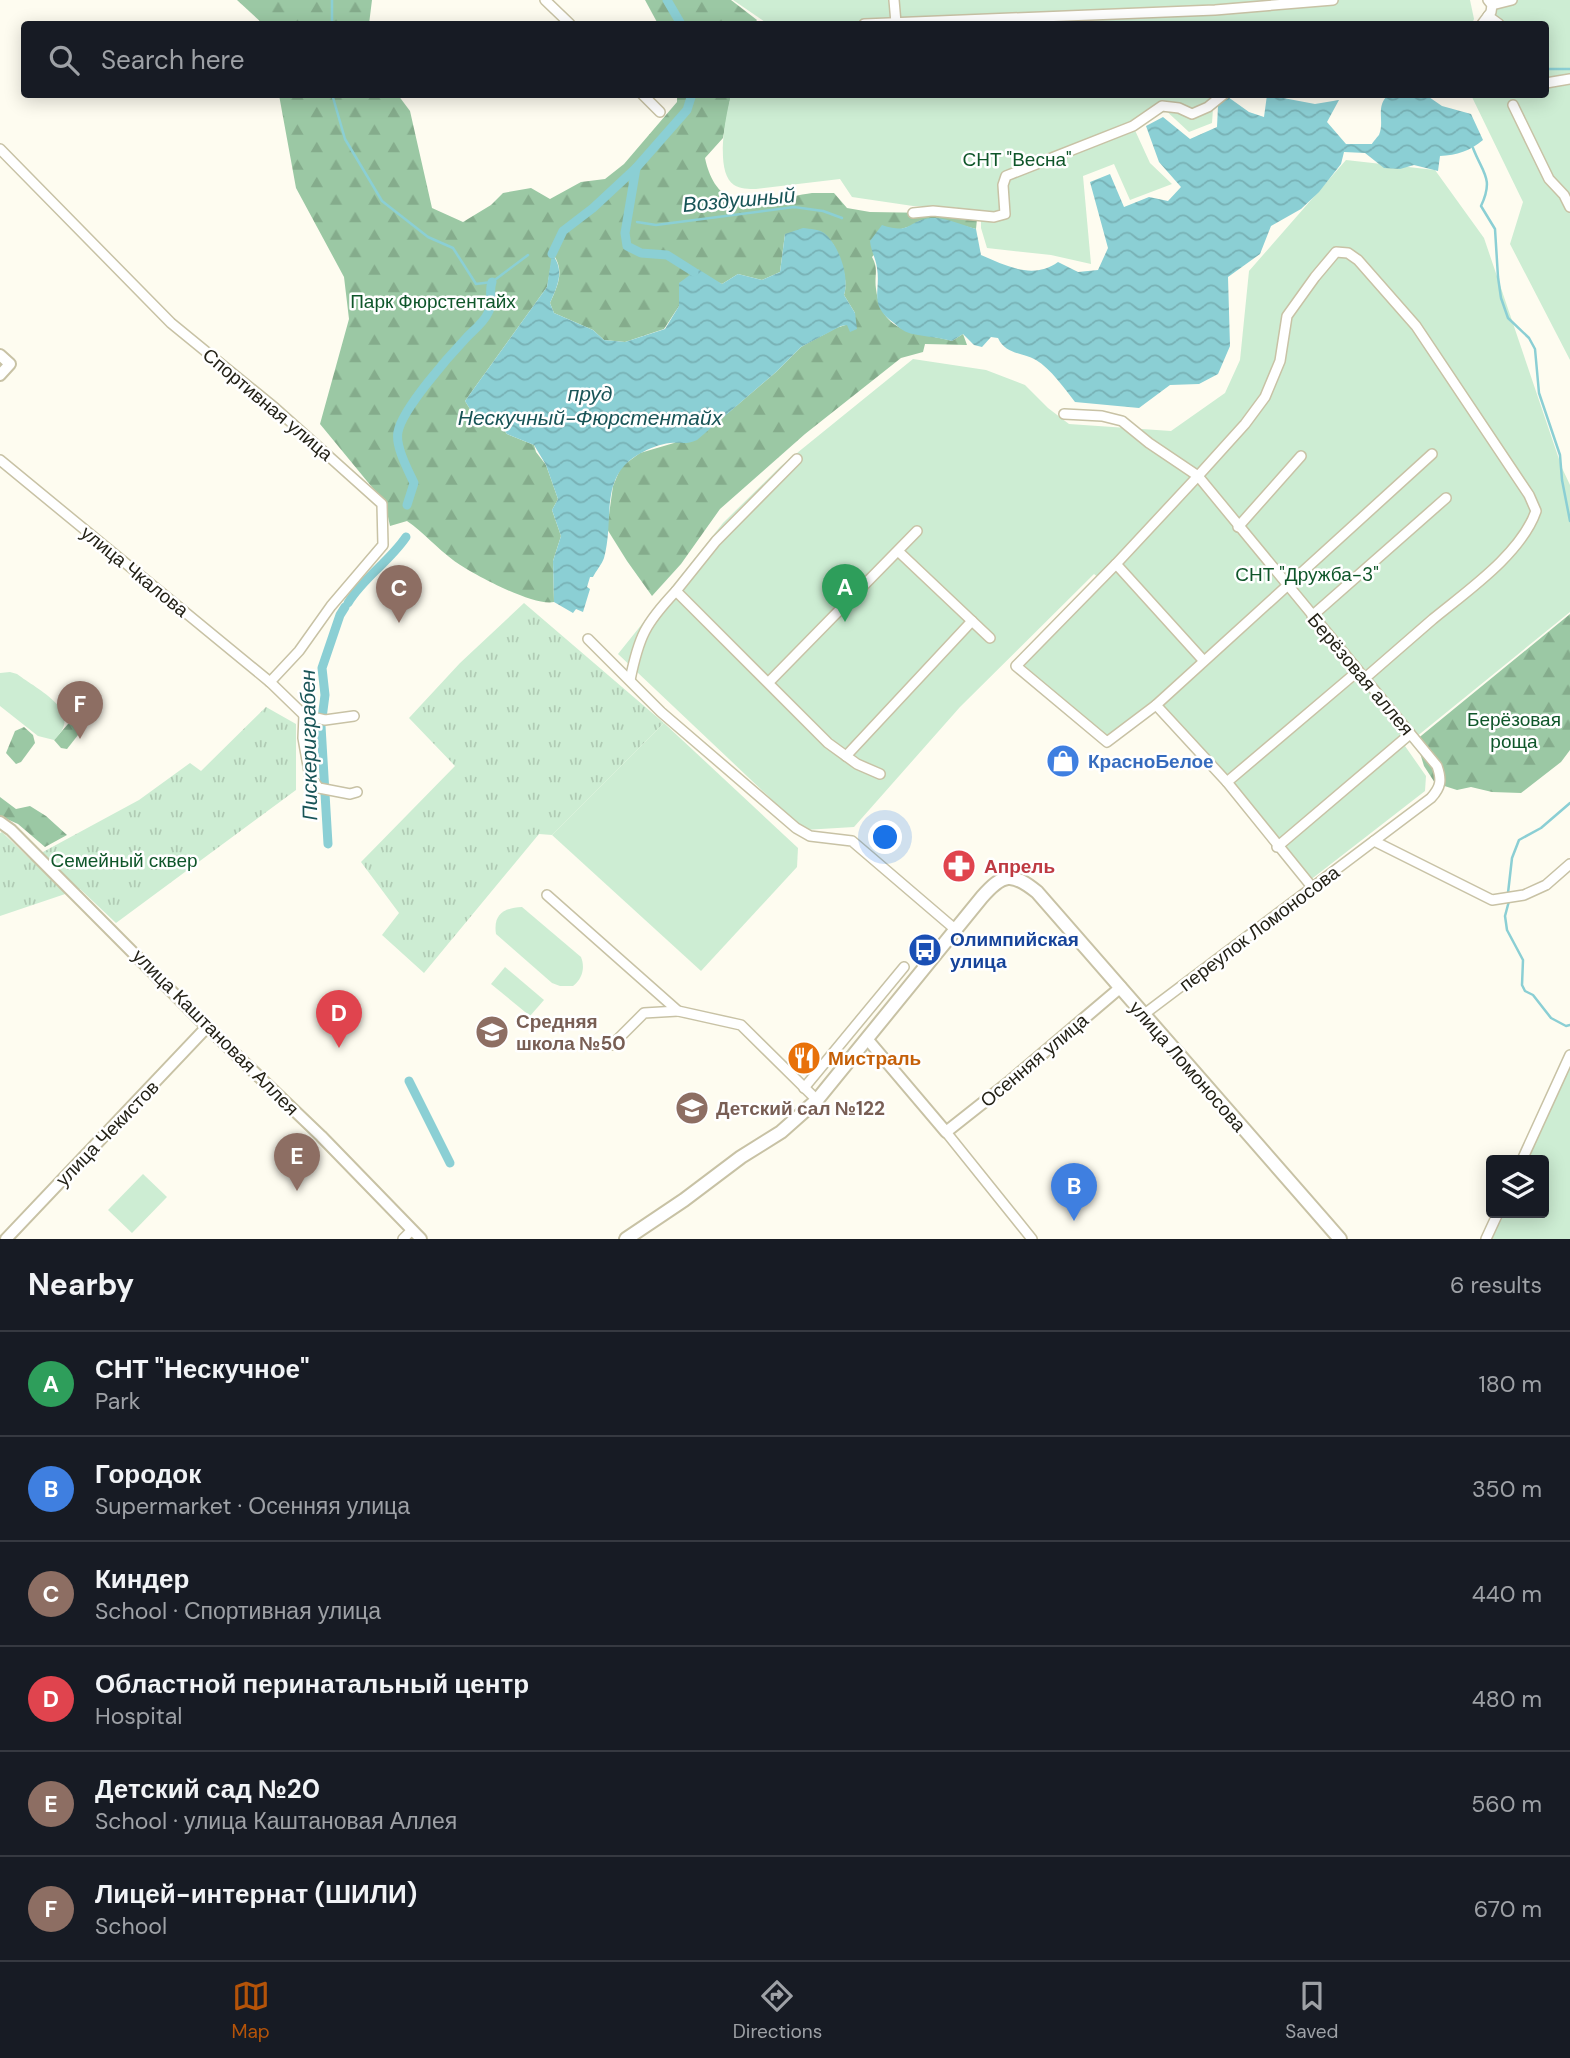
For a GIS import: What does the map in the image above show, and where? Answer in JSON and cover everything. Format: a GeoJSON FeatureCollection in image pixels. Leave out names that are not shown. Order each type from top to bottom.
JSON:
{"type":"FeatureCollection","features":[{"type":"Feature","properties":{"kind":"main road","name":"улица Ломоносова"},"geometry":{"type":"LineString","coordinates":[[956,930],[1000,879],[1020,879],[1037,892],[1340,1239]]}},
{"type":"Feature","properties":{"kind":"main road"},"geometry":{"type":"LineString","coordinates":[[626,1239],[741,1157],[781,1132],[817,1100],[956,930]]}},
{"type":"Feature","properties":{"kind":"street"},"geometry":{"type":"LineString","coordinates":[[545,0],[567,21]]}},
{"type":"Feature","properties":{"kind":"street"},"geometry":{"type":"LineString","coordinates":[[894,0],[896,21]]}},
{"type":"Feature","properties":{"kind":"street"},"geometry":{"type":"LineString","coordinates":[[945,21],[1215,10],[1333,0]]}},
{"type":"Feature","properties":{"kind":"street"},"geometry":{"type":"LineString","coordinates":[[1485,20],[1490,2],[1512,0]]}},
{"type":"Feature","properties":{"kind":"street"},"geometry":{"type":"LineString","coordinates":[[1549,82],[1570,79]]}},
{"type":"Feature","properties":{"kind":"street"},"geometry":{"type":"LineString","coordinates":[[646,98],[660,112]]}},
{"type":"Feature","properties":{"kind":"street"},"geometry":{"type":"LineString","coordinates":[[913,213],[933,211],[994,217],[1004,214],[1003,184],[1006,176],[1133,125],[1162,106],[1179,108],[1192,114],[1208,107],[1219,98]]}},
{"type":"Feature","properties":{"kind":"street"},"geometry":{"type":"LineString","coordinates":[[1513,105],[1549,179],[1567,192],[1570,207]]}},
{"type":"Feature","properties":{"kind":"street","name":"Спортивная улица"},"geometry":{"type":"LineString","coordinates":[[0,149],[171,323],[275,408],[382,504],[383,545],[331,606],[299,651],[270,682]]}},
{"type":"Feature","properties":{"kind":"street"},"geometry":{"type":"LineString","coordinates":[[1227,782],[1475,585],[1525,533],[1536,511],[1529,495],[1416,326],[1358,260],[1348,253],[1336,252],[1292,307],[1287,316],[1280,361],[1265,397],[1245,424],[1116,564],[1016,666],[1107,742],[1156,705],[1432,454]]}},
{"type":"Feature","properties":{"kind":"street"},"geometry":{"type":"LineString","coordinates":[[0,355],[10,364],[0,375]]}},
{"type":"Feature","properties":{"kind":"street","name":"Берёзовая аллея"},"geometry":{"type":"LineString","coordinates":[[1064,414],[1102,416],[1122,421],[1198,476],[1437,766],[1441,778],[1438,790],[1374,841]]}},
{"type":"Feature","properties":{"kind":"street"},"geometry":{"type":"LineString","coordinates":[[1238,527],[1301,456]]}},
{"type":"Feature","properties":{"kind":"street"},"geometry":{"type":"LineString","coordinates":[[630,680],[637,645],[652,617],[716,541],[797,459]]}},
{"type":"Feature","properties":{"kind":"street","name":"улица Чкалова"},"geometry":{"type":"LineString","coordinates":[[0,460],[270,682],[304,715]]}},
{"type":"Feature","properties":{"kind":"street"},"geometry":{"type":"LineString","coordinates":[[1312,616],[1446,498]]}},
{"type":"Feature","properties":{"kind":"street"},"geometry":{"type":"LineString","coordinates":[[769,682],[917,531]]}},
{"type":"Feature","properties":{"kind":"street"},"geometry":{"type":"LineString","coordinates":[[898,551],[990,638]]}},
{"type":"Feature","properties":{"kind":"street"},"geometry":{"type":"LineString","coordinates":[[1116,564],[1203,660]]}},
{"type":"Feature","properties":{"kind":"street"},"geometry":{"type":"LineString","coordinates":[[676,591],[828,743],[857,764],[880,774]]}},
{"type":"Feature","properties":{"kind":"street"},"geometry":{"type":"LineString","coordinates":[[846,756],[972,621]]}},
{"type":"Feature","properties":{"kind":"street"},"geometry":{"type":"LineString","coordinates":[[588,639],[661,712],[796,828],[810,836],[852,841],[956,930]]}},
{"type":"Feature","properties":{"kind":"street"},"geometry":{"type":"LineString","coordinates":[[1156,705],[1227,782],[1311,887]]}},
{"type":"Feature","properties":{"kind":"street"},"geometry":{"type":"LineString","coordinates":[[354,716],[321,720],[304,715],[303,737],[310,777],[323,788],[350,794],[358,792]]}},
{"type":"Feature","properties":{"kind":"street"},"geometry":{"type":"LineString","coordinates":[[1277,847],[1410,734]]}},
{"type":"Feature","properties":{"kind":"street","name":"улица Каштановая Аллея"},"geometry":{"type":"LineString","coordinates":[[3,827],[321,1136],[421,1239]]}},
{"type":"Feature","properties":{"kind":"street"},"geometry":{"type":"LineString","coordinates":[[1374,841],[1492,900],[1524,895],[1546,885],[1570,864]]}},
{"type":"Feature","properties":{"kind":"street","name":"переулок Ломоносова"},"geometry":{"type":"LineString","coordinates":[[1143,1015],[1374,841]]}},
{"type":"Feature","properties":{"kind":"street"},"geometry":{"type":"LineString","coordinates":[[547,895],[678,1011]]}},
{"type":"Feature","properties":{"kind":"street"},"geometry":{"type":"LineString","coordinates":[[804,1088],[904,967]]}},
{"type":"Feature","properties":{"kind":"street","name":"Осенняя улица"},"geometry":{"type":"LineString","coordinates":[[946,1132],[1121,988]]}},
{"type":"Feature","properties":{"kind":"street"},"geometry":{"type":"LineString","coordinates":[[612,1045],[644,1013],[678,1011],[740,1025],[817,1100]]}},
{"type":"Feature","properties":{"kind":"street","name":"улица Чекистов"},"geometry":{"type":"LineString","coordinates":[[6,1239],[208,1027]]}},
{"type":"Feature","properties":{"kind":"street"},"geometry":{"type":"LineString","coordinates":[[868,1040],[1032,1239]]}},
{"type":"Feature","properties":{"kind":"street"},"geometry":{"type":"LineString","coordinates":[[1524,1155],[1570,1055]]}},
{"type":"Feature","properties":{"kind":"street"},"geometry":{"type":"LineString","coordinates":[[1486,1239],[1496,1218]]}},
{"type":"Feature","properties":{"kind":"street"},"geometry":{"type":"LineString","coordinates":[[1018,1239],[1022,1226]]}},
{"type":"Feature","properties":{"kind":"street"},"geometry":{"type":"LineString","coordinates":[[403,1239],[412,1230]]}},
{"type":"Feature","properties":{"kind":"green space"},"geometry":{"type":"Polygon","coordinates":[[[237,0],[372,0],[369,21],[260,21],[237,0]]]}},
{"type":"Feature","properties":{"kind":"green space"},"geometry":{"type":"Polygon","coordinates":[[[645,0],[731,0],[757,20],[756,21],[656,21],[645,0]]]}},
{"type":"Feature","properties":{"kind":"green space"},"geometry":{"type":"Polygon","coordinates":[[[733,0],[1470,0],[1474,19],[1473,21],[764,21],[733,0]]]}},
{"type":"Feature","properties":{"kind":"green space"},"geometry":{"type":"Polygon","coordinates":[[[1489,0],[1570,0],[1570,360],[1510,244],[1523,202],[1472,98],[1549,98],[1549,21],[1490,21],[1492,15],[1489,0]]]}},
{"type":"Feature","properties":{"kind":"green space","name":"Парк Фюрстентайх"},"geometry":{"type":"Polygon","coordinates":[[[280,98],[400,98],[410,111],[432,208],[463,222],[491,205],[503,193],[531,188],[550,199],[581,182],[605,179],[624,164],[677,102],[677,98],[730,98],[723,138],[705,158],[715,184],[729,198],[751,203],[812,193],[834,193],[847,208],[870,212],[933,213],[977,219],[976,229],[934,218],[919,221],[898,230],[872,257],[876,289],[885,316],[903,329],[914,333],[952,341],[963,334],[967,345],[925,344],[923,352],[901,358],[805,434],[720,509],[681,564],[652,596],[607,529],[613,486],[621,467],[640,453],[674,443],[728,413],[801,347],[836,328],[855,322],[855,313],[844,295],[843,269],[833,244],[785,234],[780,272],[762,280],[738,274],[722,284],[710,279],[679,283],[679,306],[664,329],[625,342],[604,340],[593,330],[554,313],[550,303],[558,284],[559,266],[553,254],[547,287],[465,401],[470,409],[500,425],[507,434],[534,445],[546,465],[558,499],[552,510],[561,536],[553,561],[554,602],[532,599],[461,566],[407,521],[390,526],[385,503],[320,424],[349,319],[344,277],[296,188],[280,98]]]}},
{"type":"Feature","properties":{"kind":"green space","name":"СНТ \"Весна\""},"geometry":{"type":"Polygon","coordinates":[[[730,98],[1214,98],[1212,123],[1189,132],[1162,107],[1133,126],[1150,163],[1172,184],[1130,200],[1114,164],[1083,176],[1091,264],[1051,255],[987,248],[981,228],[981,213],[953,207],[913,206],[852,197],[840,179],[756,189],[736,186],[728,178],[724,168],[724,129],[730,98]]]}},
{"type":"Feature","properties":{"kind":"green space","name":"СНТ \"Дружба-3\""},"geometry":{"type":"Polygon","coordinates":[[[1346,160],[1435,170],[1484,238],[1570,485],[1570,612],[1405,746],[1426,776],[1425,791],[1309,881],[1153,702],[1109,738],[1020,662],[1100,579],[1094,574],[960,707],[854,827],[804,830],[618,654],[723,523],[781,466],[913,359],[986,370],[1025,385],[1069,424],[1171,431],[1225,393],[1240,360],[1249,271],[1346,160]]]}},
{"type":"Feature","properties":{"kind":"green space"},"geometry":{"type":"Polygon","coordinates":[[[524,603],[664,723],[552,835],[539,834],[424,973],[382,935],[399,913],[361,862],[455,766],[409,718],[460,663],[524,603]]]}},
{"type":"Feature","properties":{"kind":"green space","name":"Берёзовая роща"},"geometry":{"type":"Polygon","coordinates":[[[1570,614],[1570,750],[1561,762],[1521,793],[1492,792],[1471,787],[1457,790],[1435,783],[1424,766],[1416,740],[1570,614]]]}},
{"type":"Feature","properties":{"kind":"green space"},"geometry":{"type":"Polygon","coordinates":[[[10,672],[46,695],[62,711],[65,720],[62,730],[54,740],[38,736],[0,706],[0,673],[10,672]]]}},
{"type":"Feature","properties":{"kind":"green space","name":"Семейный сквер"},"geometry":{"type":"Polygon","coordinates":[[[266,707],[296,724],[296,790],[116,923],[80,889],[0,916],[0,833],[30,859],[139,800],[190,763],[201,771],[266,707]]]}},
{"type":"Feature","properties":{"kind":"green space"},"geometry":{"type":"Polygon","coordinates":[[[74,723],[82,730],[67,749],[61,748],[54,740],[68,724],[74,723]]]}},
{"type":"Feature","properties":{"kind":"green space"},"geometry":{"type":"Polygon","coordinates":[[[664,723],[798,848],[797,867],[701,971],[552,835],[664,723]]]}},
{"type":"Feature","properties":{"kind":"green space"},"geometry":{"type":"Polygon","coordinates":[[[24,727],[33,735],[35,743],[21,762],[16,764],[6,753],[15,731],[24,727]]]}},
{"type":"Feature","properties":{"kind":"green space"},"geometry":{"type":"Polygon","coordinates":[[[0,797],[16,809],[30,806],[67,835],[45,847],[18,824],[0,816],[0,797]]]}},
{"type":"Feature","properties":{"kind":"green space"},"geometry":{"type":"Polygon","coordinates":[[[522,907],[581,957],[582,972],[573,986],[552,983],[496,934],[496,921],[501,913],[522,907]]]}},
{"type":"Feature","properties":{"kind":"green space"},"geometry":{"type":"Polygon","coordinates":[[[505,967],[544,1000],[530,1016],[491,984],[505,967]]]}},
{"type":"Feature","properties":{"kind":"green space"},"geometry":{"type":"Polygon","coordinates":[[[1570,1051],[1570,1239],[1485,1239],[1495,1218],[1549,1218],[1549,1155],[1523,1155],[1570,1051]]]}},
{"type":"Feature","properties":{"kind":"green space"},"geometry":{"type":"Polygon","coordinates":[[[143,1174],[167,1197],[132,1233],[108,1210],[143,1174]]]}},
{"type":"Feature","properties":{"kind":"water"},"geometry":{"type":"Polygon","coordinates":[[[1227,98],[1249,112],[1264,117],[1267,98],[1315,104],[1339,100],[1327,122],[1346,144],[1372,144],[1379,135],[1381,109],[1386,98],[1430,98],[1442,106],[1471,114],[1483,140],[1463,152],[1440,156],[1438,171],[1414,165],[1400,169],[1384,168],[1365,153],[1344,152],[1341,164],[1319,192],[1301,209],[1271,226],[1260,254],[1228,277],[1230,346],[1218,374],[1199,384],[1170,385],[1139,408],[1075,402],[1042,364],[1010,350],[998,338],[991,337],[982,347],[974,345],[963,334],[952,341],[910,333],[898,327],[878,304],[877,268],[870,241],[882,225],[899,229],[931,218],[942,219],[976,229],[981,255],[1010,267],[1030,271],[1058,262],[1078,272],[1098,270],[1108,248],[1090,182],[1110,174],[1124,207],[1149,197],[1168,201],[1181,187],[1159,162],[1146,126],[1163,117],[1190,139],[1217,127],[1218,106],[1227,98]]]}},
{"type":"Feature","properties":{"kind":"water","name":"пруд Нескучный-Фюрстентайх"},"geometry":{"type":"Polygon","coordinates":[[[803,228],[822,232],[839,253],[846,279],[844,295],[855,313],[857,329],[850,332],[847,325],[841,326],[801,347],[697,440],[658,446],[639,454],[626,464],[613,487],[604,558],[593,577],[590,577],[587,587],[590,589],[583,612],[576,609],[573,613],[554,602],[553,561],[561,536],[552,510],[558,499],[546,465],[534,445],[507,434],[500,425],[470,409],[465,401],[547,287],[552,254],[559,272],[558,284],[550,303],[554,313],[593,330],[604,340],[625,342],[665,329],[679,306],[679,283],[698,269],[722,284],[738,274],[762,280],[780,272],[785,234],[803,228]]]}},
{"type":"Feature","properties":{"kind":"waterway","name":"Воздушный"},"geometry":{"type":"LineString","coordinates":[[332,0],[332,21]]}},
{"type":"Feature","properties":{"kind":"waterway"},"geometry":{"type":"LineString","coordinates":[[667,0],[679,21]]}},
{"type":"Feature","properties":{"kind":"waterway"},"geometry":{"type":"LineString","coordinates":[[1549,69],[1570,69]]}},
{"type":"Feature","properties":{"kind":"waterway","name":"Воздушный"},"geometry":{"type":"LineString","coordinates":[[333,98],[345,139],[382,201],[428,237],[453,248],[476,284],[492,282],[528,255]]}},
{"type":"Feature","properties":{"kind":"waterway"},"geometry":{"type":"LineString","coordinates":[[552,254],[563,231],[593,208],[636,168],[687,110],[691,98]]}},
{"type":"Feature","properties":{"kind":"waterway","name":"Воздушный"},"geometry":{"type":"LineString","coordinates":[[1473,148],[1486,176],[1487,189],[1481,206],[1495,229],[1501,298],[1508,318],[1529,338],[1535,349],[1539,393],[1560,455],[1570,521]]}},
{"type":"Feature","properties":{"kind":"waterway"},"geometry":{"type":"LineString","coordinates":[[636,168],[625,233],[627,246],[641,253],[667,255],[694,272]]}},
{"type":"Feature","properties":{"kind":"waterway","name":"Воздушный"},"geometry":{"type":"LineString","coordinates":[[637,222],[656,225],[794,207],[823,211],[842,218]]}},
{"type":"Feature","properties":{"kind":"waterway","name":"Пискериграбен"},"geometry":{"type":"LineString","coordinates":[[407,505],[414,483],[398,444],[401,422],[428,383],[486,316],[491,305],[492,282]]}},
{"type":"Feature","properties":{"kind":"waterway","name":"Пискериграбен"},"geometry":{"type":"LineString","coordinates":[[348,603],[406,537]]}},
{"type":"Feature","properties":{"kind":"waterway","name":"Пискериграбен"},"geometry":{"type":"LineString","coordinates":[[328,844],[321,726],[325,695],[322,668],[345,607]]}},
{"type":"Feature","properties":{"kind":"waterway","name":"Воздушный"},"geometry":{"type":"LineString","coordinates":[[1508,893],[1512,858],[1519,840],[1541,828],[1570,803]]}},
{"type":"Feature","properties":{"kind":"waterway","name":"Воздушный"},"geometry":{"type":"LineString","coordinates":[[1509,901],[1505,916],[1507,930],[1523,960],[1522,985],[1551,1018],[1566,1026],[1570,1025]]}},
{"type":"Feature","properties":{"kind":"waterway","name":"Пискериграбен"},"geometry":{"type":"LineString","coordinates":[[409,1081],[450,1163]]}},
{"type":"Feature","properties":{"kind":"place","name":"СНТ \"Нескучное\""},"geometry":{"type":"Point","coordinates":[845,622]}},
{"type":"Feature","properties":{"kind":"place","name":"Киндер"},"geometry":{"type":"Point","coordinates":[399,623]}},
{"type":"Feature","properties":{"kind":"place","name":"Лицей-интернат (ШИЛИ)"},"geometry":{"type":"Point","coordinates":[80,739]}},
{"type":"Feature","properties":{"kind":"place","name":"КрасноБелое"},"geometry":{"type":"Point","coordinates":[1063,761]}},
{"type":"Feature","properties":{"kind":"place","name":"Апрель"},"geometry":{"type":"Point","coordinates":[959,866]}},
{"type":"Feature","properties":{"kind":"place","name":"Олимпийская улица"},"geometry":{"type":"Point","coordinates":[925,950]}},
{"type":"Feature","properties":{"kind":"place","name":"Средняя школа №50"},"geometry":{"type":"Point","coordinates":[492,1032]}},
{"type":"Feature","properties":{"kind":"place","name":"Областной перинатальный центр"},"geometry":{"type":"Point","coordinates":[339,1048]}},
{"type":"Feature","properties":{"kind":"place","name":"Мистраль"},"geometry":{"type":"Point","coordinates":[804,1058]}},
{"type":"Feature","properties":{"kind":"place","name":"Детский сал №122"},"geometry":{"type":"Point","coordinates":[692,1108]}},
{"type":"Feature","properties":{"kind":"place","name":"Детский сад №20"},"geometry":{"type":"Point","coordinates":[297,1191]}},
{"type":"Feature","properties":{"kind":"place","name":"Городок"},"geometry":{"type":"Point","coordinates":[1074,1221]}}]}
